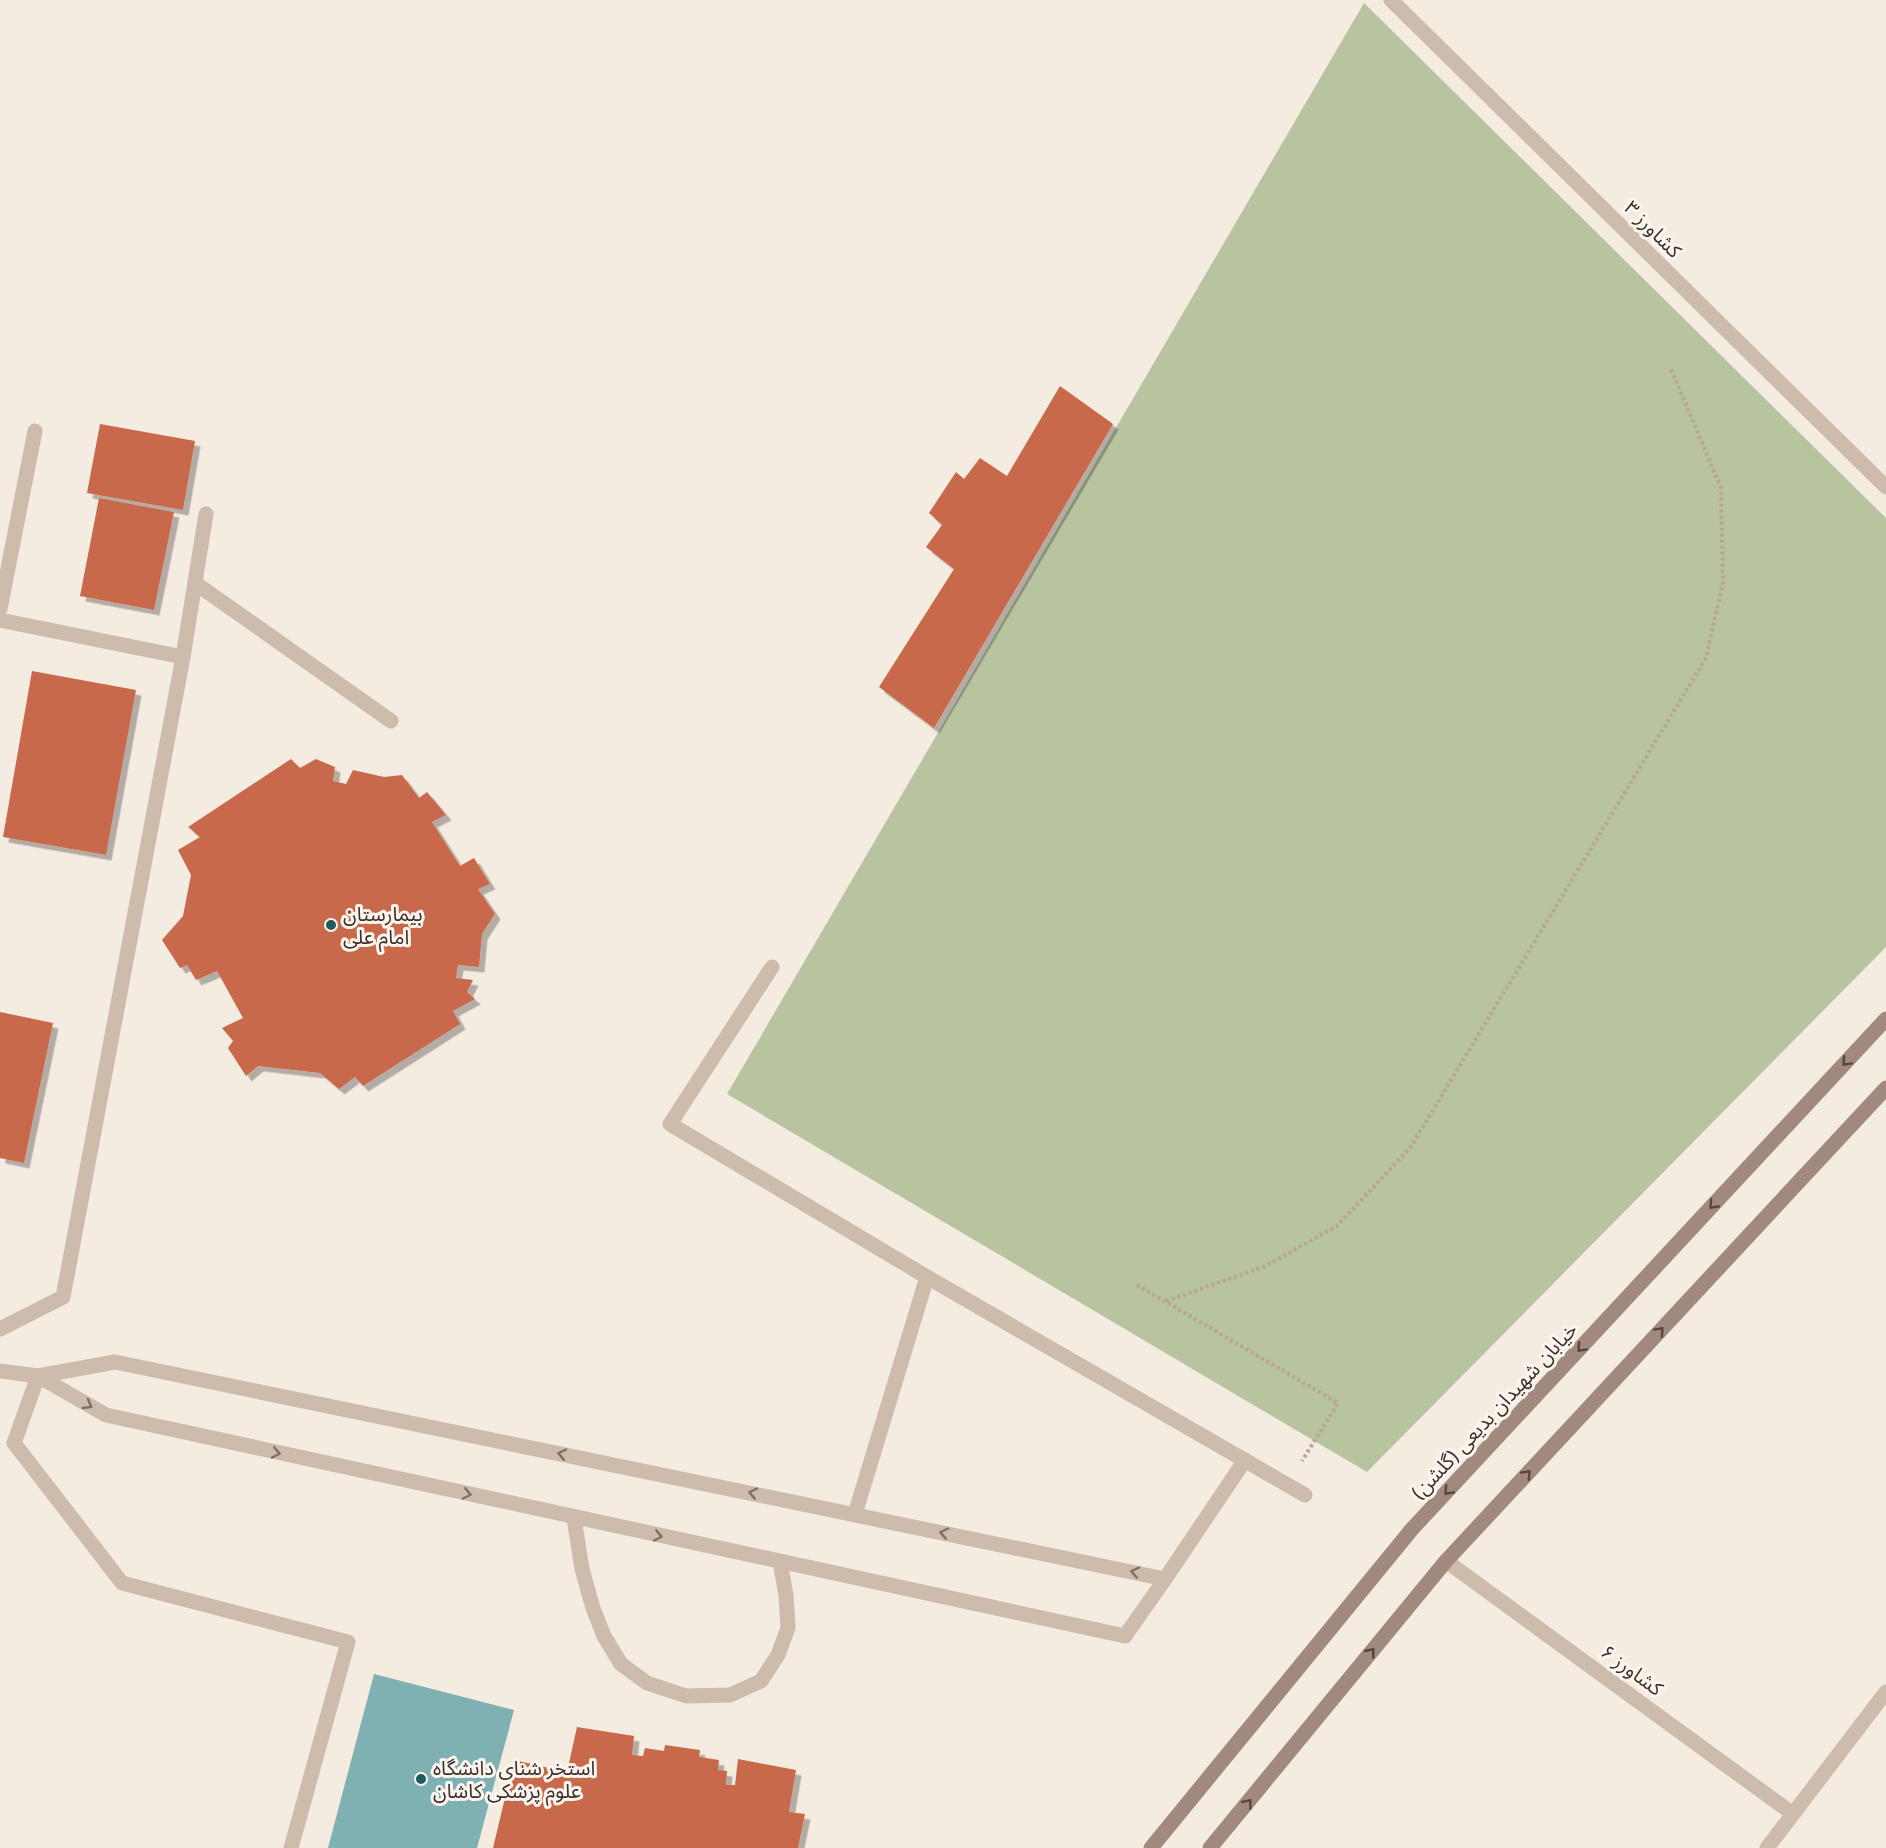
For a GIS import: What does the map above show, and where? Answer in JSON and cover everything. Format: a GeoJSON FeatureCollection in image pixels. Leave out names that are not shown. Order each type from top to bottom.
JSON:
{"type":"FeatureCollection","features":[{"type":"Feature","properties":{"kind":"street","name":"کشاورز ۳"},"geometry":{"type":"LineString","coordinates":[[1391,0],[1886,487]]}},
{"type":"Feature","properties":{"kind":"street"},"geometry":{"type":"LineString","coordinates":[[0,609],[35,431]]}},
{"type":"Feature","properties":{"kind":"street"},"geometry":{"type":"LineString","coordinates":[[0,1329],[63,1297],[183,657],[206,514]]}},
{"type":"Feature","properties":{"kind":"street"},"geometry":{"type":"LineString","coordinates":[[195,583],[391,721]]}},
{"type":"Feature","properties":{"kind":"street"},"geometry":{"type":"LineString","coordinates":[[0,620],[183,657]]}},
{"type":"Feature","properties":{"kind":"street"},"geometry":{"type":"LineString","coordinates":[[772,967],[670,1124],[927,1277],[1305,1495]]}},
{"type":"Feature","properties":{"kind":"street","name":"خیابان شهیدان بدیعی (گلشن)"},"geometry":{"type":"LineString","coordinates":[[1151,1848],[1412,1530],[1886,1019]]}},
{"type":"Feature","properties":{"kind":"street"},"geometry":{"type":"LineString","coordinates":[[1210,1848],[1446,1561],[1886,1088]]}},
{"type":"Feature","properties":{"kind":"street"},"geometry":{"type":"LineString","coordinates":[[855,1514],[927,1277]]}},
{"type":"Feature","properties":{"kind":"street"},"geometry":{"type":"LineString","coordinates":[[0,1371],[38,1376],[115,1362],[1165,1579]]}},
{"type":"Feature","properties":{"kind":"street"},"geometry":{"type":"LineString","coordinates":[[38,1376],[106,1415],[1125,1636],[1245,1461]]}},
{"type":"Feature","properties":{"kind":"street"},"geometry":{"type":"LineString","coordinates":[[38,1376],[14,1443],[122,1583],[348,1642],[291,1848]]}},
{"type":"Feature","properties":{"kind":"street"},"geometry":{"type":"LineString","coordinates":[[574,1518],[582,1569],[593,1608],[604,1636],[621,1664],[647,1683],[686,1696],[730,1695],[760,1682],[778,1655],[788,1628],[786,1594],[780,1562]]}},
{"type":"Feature","properties":{"kind":"street","name":"کشاورز ۶"},"geometry":{"type":"LineString","coordinates":[[1446,1561],[1793,1814]]}},
{"type":"Feature","properties":{"kind":"street"},"geometry":{"type":"LineString","coordinates":[[1767,1848],[1886,1692]]}},
{"type":"Feature","properties":{"kind":"path"},"geometry":{"type":"LineString","coordinates":[[1166,1301],[1266,1266],[1337,1226],[1410,1148],[1706,658],[1723,583],[1721,488],[1671,369]]}},
{"type":"Feature","properties":{"kind":"path"},"geometry":{"type":"LineString","coordinates":[[1137,1285],[1338,1403],[1288,1485]]}},
{"type":"Feature","properties":{"kind":"green space"},"geometry":{"type":"Polygon","coordinates":[[[1364,3],[1886,518],[1886,947],[1367,1472],[727,1094],[1364,3]]]}},
{"type":"Feature","properties":{"kind":"water","name":"استخر شنای دانشگاه علوم پزشکی کاشان"},"geometry":{"type":"Polygon","coordinates":[[[374,1674],[514,1710],[477,1848],[328,1848],[374,1674]]]}},
{"type":"Feature","properties":{"kind":"building"},"geometry":{"type":"Polygon","coordinates":[[[1060,386],[1113,424],[934,728],[879,687],[954,569],[926,547],[942,525],[929,513],[956,472],[964,479],[980,458],[1007,476],[1060,386]]]}},
{"type":"Feature","properties":{"kind":"building"},"geometry":{"type":"Polygon","coordinates":[[[100,424],[195,441],[183,510],[87,493],[100,424]]]}},
{"type":"Feature","properties":{"kind":"building"},"geometry":{"type":"Polygon","coordinates":[[[99,498],[174,512],[154,610],[80,596],[99,498]]]}},
{"type":"Feature","properties":{"kind":"building"},"geometry":{"type":"Polygon","coordinates":[[[32,671],[136,690],[106,855],[3,837],[32,671]]]}},
{"type":"Feature","properties":{"kind":"building","name":"بیمارستان امام علی"},"geometry":{"type":"Polygon","coordinates":[[[291,759],[300,768],[316,759],[335,767],[333,781],[346,784],[353,770],[384,777],[402,775],[419,798],[427,792],[446,815],[432,822],[460,866],[474,858],[490,884],[478,889],[495,914],[482,934],[479,967],[458,965],[456,978],[473,980],[467,992],[475,999],[453,1011],[460,1024],[363,1086],[355,1077],[339,1089],[320,1073],[258,1066],[246,1076],[228,1048],[233,1041],[222,1028],[243,1018],[217,971],[196,980],[187,965],[180,968],[162,940],[183,916],[191,875],[178,850],[200,837],[188,827],[291,759]]]}},
{"type":"Feature","properties":{"kind":"building"},"geometry":{"type":"Polygon","coordinates":[[[0,1012],[53,1023],[24,1163],[0,1158],[0,1012]]]}},
{"type":"Feature","properties":{"kind":"building"},"geometry":{"type":"Polygon","coordinates":[[[577,1727],[634,1736],[632,1755],[643,1756],[645,1748],[664,1751],[665,1745],[700,1750],[699,1757],[719,1760],[718,1770],[727,1771],[726,1785],[735,1785],[738,1759],[796,1770],[789,1812],[805,1814],[798,1848],[493,1848],[514,1760],[567,1772],[577,1727]]]}},
{"type":"Feature","properties":{"kind":"place","name":"بیمارستان امام علی"},"geometry":{"type":"Point","coordinates":[331,925]}},
{"type":"Feature","properties":{"kind":"place","name":"استخر شنای دانشگاه علوم پزشکی کاشان"},"geometry":{"type":"Point","coordinates":[421,1779]}}]}
